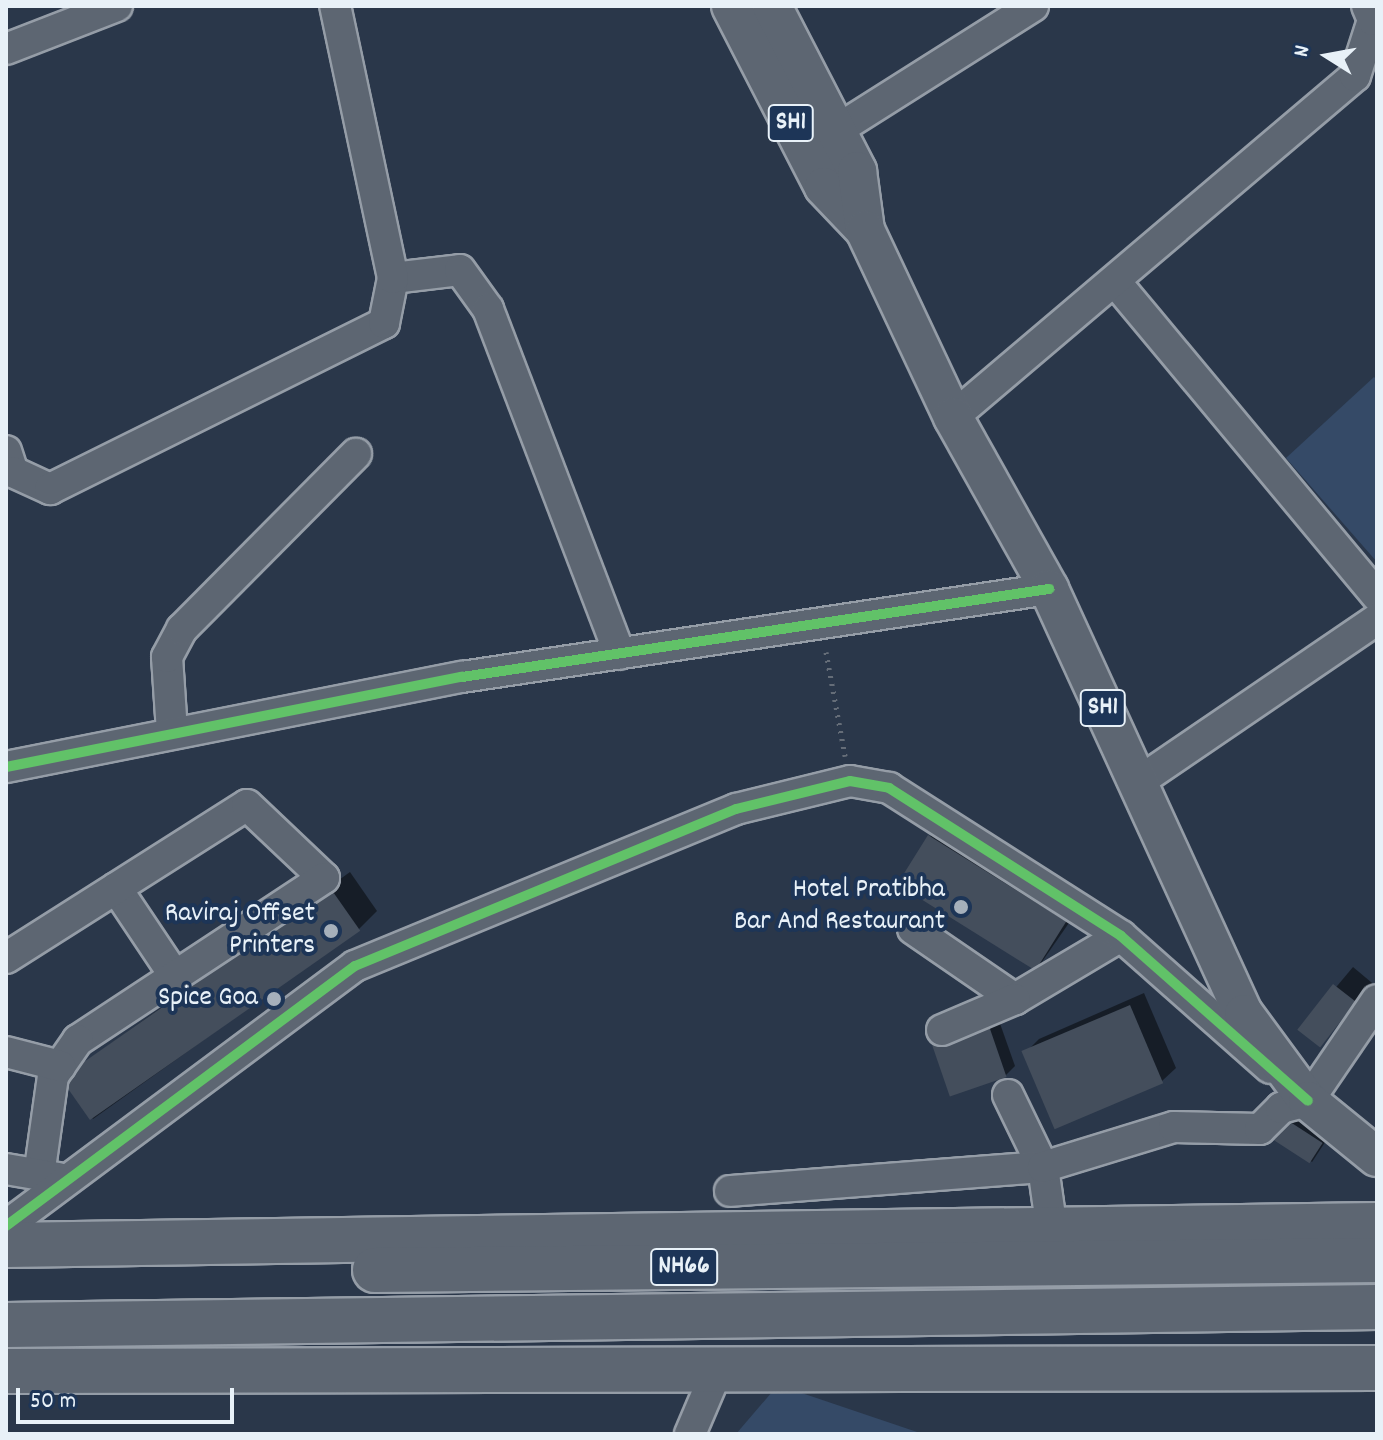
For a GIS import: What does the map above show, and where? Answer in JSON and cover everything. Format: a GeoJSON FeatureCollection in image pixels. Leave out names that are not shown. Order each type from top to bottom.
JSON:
{"type":"FeatureCollection","features":[{"type":"Feature","properties":{"kind":"highway"},"geometry":{"type":"LineString","coordinates":[[6,1245],[1052,1230],[1372,1248]]}},
{"type":"Feature","properties":{"kind":"highway","name":"NH66"},"geometry":{"type":"LineString","coordinates":[[6,1276],[1372,1248]]}},
{"type":"Feature","properties":{"kind":"highway","name":"NH66"},"geometry":{"type":"LineString","coordinates":[[6,1325],[1367,1307]]}},
{"type":"Feature","properties":{"kind":"highway"},"geometry":{"type":"LineString","coordinates":[[6,1371],[716,1373],[1377,1368]]}},
{"type":"Feature","properties":{"kind":"main road","name":"SH1"},"geometry":{"type":"LineString","coordinates":[[731,6],[824,187],[865,230]]}},
{"type":"Feature","properties":{"kind":"main road","name":"SH1"},"geometry":{"type":"LineString","coordinates":[[772,6],[857,171],[865,230],[953,417],[1049,589],[1244,1014],[1308,1101],[1377,1157]]}},
{"type":"Feature","properties":{"kind":"street"},"geometry":{"type":"LineString","coordinates":[[6,49],[117,6]]}},
{"type":"Feature","properties":{"kind":"street"},"geometry":{"type":"LineString","coordinates":[[6,451],[13,472],[50,489],[384,323],[393,278],[335,6]]}},
{"type":"Feature","properties":{"kind":"street"},"geometry":{"type":"LineString","coordinates":[[837,130],[1033,6]]}},
{"type":"Feature","properties":{"kind":"street"},"geometry":{"type":"LineString","coordinates":[[953,417],[1118,285],[1355,76],[1373,20],[1367,6]]}},
{"type":"Feature","properties":{"kind":"street"},"geometry":{"type":"LineString","coordinates":[[393,278],[460,270],[488,309],[620,654]]}},
{"type":"Feature","properties":{"kind":"street"},"geometry":{"type":"LineString","coordinates":[[1118,285],[1377,596]]}},
{"type":"Feature","properties":{"kind":"street"},"geometry":{"type":"LineString","coordinates":[[172,732],[167,657],[182,629],[356,454]]}},
{"type":"Feature","properties":{"kind":"street"},"geometry":{"type":"LineString","coordinates":[[6,767],[172,732],[620,654],[1049,589]]}},
{"type":"Feature","properties":{"kind":"street"},"geometry":{"type":"LineString","coordinates":[[1137,783],[1377,619]]}},
{"type":"Feature","properties":{"kind":"street"},"geometry":{"type":"LineString","coordinates":[[6,1226],[54,1177],[355,966],[736,809],[850,781],[889,788],[1121,936],[1308,1101]]}},
{"type":"Feature","properties":{"kind":"street"},"geometry":{"type":"LineString","coordinates":[[6,958],[247,805],[324,878],[78,1040],[60,1066],[54,1177]]}},
{"type":"Feature","properties":{"kind":"street"},"geometry":{"type":"LineString","coordinates":[[116,888],[175,976]]}},
{"type":"Feature","properties":{"kind":"street"},"geometry":{"type":"LineString","coordinates":[[913,929],[1015,999]]}},
{"type":"Feature","properties":{"kind":"street"},"geometry":{"type":"LineString","coordinates":[[942,1030],[1015,999],[1121,936]]}},
{"type":"Feature","properties":{"kind":"street"},"geometry":{"type":"LineString","coordinates":[[730,1191],[1043,1167],[1174,1127],[1260,1129],[1281,1108],[1308,1101],[1377,1000]]}},
{"type":"Feature","properties":{"kind":"street"},"geometry":{"type":"LineString","coordinates":[[6,1052],[60,1066]]}},
{"type":"Feature","properties":{"kind":"street"},"geometry":{"type":"LineString","coordinates":[[1008,1095],[1043,1167],[1052,1230]]}},
{"type":"Feature","properties":{"kind":"street"},"geometry":{"type":"LineString","coordinates":[[6,1169],[54,1177]]}},
{"type":"Feature","properties":{"kind":"street"},"geometry":{"type":"LineString","coordinates":[[690,1434],[716,1373]]}},
{"type":"Feature","properties":{"kind":"path"},"geometry":{"type":"LineString","coordinates":[[821,623],[850,781]]}},
{"type":"Feature","properties":{"kind":"shaded area"},"geometry":{"type":"Polygon","coordinates":[[[1374,377],[1377,380],[1377,562],[1286,458],[1374,377]]]}},
{"type":"Feature","properties":{"kind":"shaded area"},"geometry":{"type":"Polygon","coordinates":[[[778,1385],[923,1434],[736,1434],[778,1385]]]}},
{"type":"Feature","properties":{"kind":"building"},"geometry":{"type":"Polygon","coordinates":[[[928,835],[1066,921],[1035,971],[897,884],[928,835]]]}},
{"type":"Feature","properties":{"kind":"building"},"geometry":{"type":"Polygon","coordinates":[[[331,889],[360,931],[90,1120],[61,1078],[331,889]]]}},
{"type":"Feature","properties":{"kind":"building"},"geometry":{"type":"Polygon","coordinates":[[[1333,984],[1356,1002],[1320,1048],[1297,1030],[1333,984]]]}},
{"type":"Feature","properties":{"kind":"building"},"geometry":{"type":"Polygon","coordinates":[[[1130,1005],[1163,1083],[1055,1129],[1021,1051],[1130,1005]]]}},
{"type":"Feature","properties":{"kind":"building"},"geometry":{"type":"Polygon","coordinates":[[[988,1023],[1007,1077],[950,1096],[931,1043],[988,1023]]]}},
{"type":"Feature","properties":{"kind":"building"},"geometry":{"type":"Polygon","coordinates":[[[1284,1118],[1323,1143],[1310,1163],[1271,1138],[1284,1118]]]}},
{"type":"Feature","properties":{"kind":"cycle path"},"geometry":{"type":"LineString","coordinates":[[6,767],[462,677],[1049,589]]}},
{"type":"Feature","properties":{"kind":"cycle path"},"geometry":{"type":"LineString","coordinates":[[6,1226],[355,966],[736,809],[850,781],[889,788],[1121,936],[1308,1101]]}},
{"type":"Feature","properties":{"kind":"place","name":"Hotel Pratibha Bar And Restaurant"},"geometry":{"type":"Point","coordinates":[961,907]}},
{"type":"Feature","properties":{"kind":"place","name":"Raviraj Offset Printers"},"geometry":{"type":"Point","coordinates":[331,931]}},
{"type":"Feature","properties":{"kind":"place","name":"Spice Goa"},"geometry":{"type":"Point","coordinates":[274,999]}}]}
